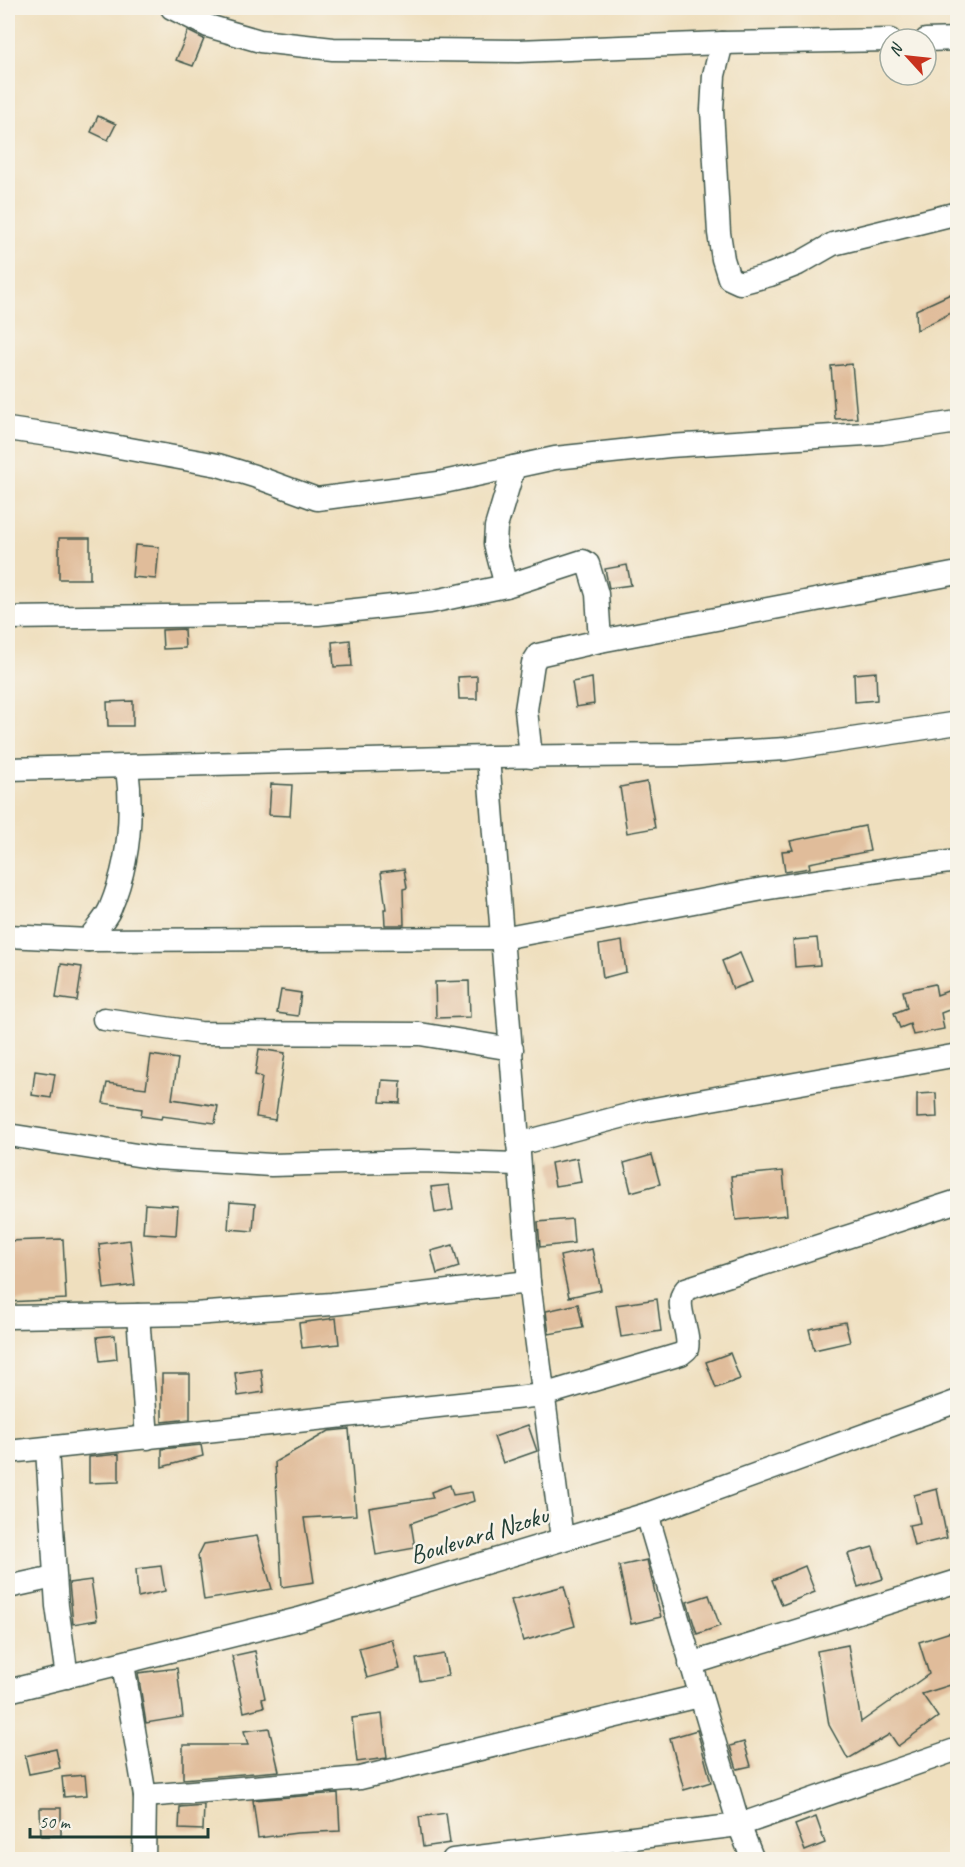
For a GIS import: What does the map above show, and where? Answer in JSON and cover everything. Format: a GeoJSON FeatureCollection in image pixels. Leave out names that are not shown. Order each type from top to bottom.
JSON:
{"type":"FeatureCollection","features":[{"type":"Feature","properties":{"kind":"street"},"geometry":{"type":"LineString","coordinates":[[172,8],[208,26],[260,42],[333,49],[518,51],[722,43],[878,40]]}},
{"type":"Feature","properties":{"kind":"street"},"geometry":{"type":"LineString","coordinates":[[938,40],[957,39]]}},
{"type":"Feature","properties":{"kind":"street"},"geometry":{"type":"LineString","coordinates":[[722,43],[714,75],[712,110],[719,233],[729,278],[740,283],[770,275],[798,264],[833,244],[957,213]]}},
{"type":"Feature","properties":{"kind":"street"},"geometry":{"type":"LineString","coordinates":[[8,429],[218,465],[317,499],[439,483],[555,459],[669,446],[882,433],[957,422]]}},
{"type":"Feature","properties":{"kind":"street"},"geometry":{"type":"LineString","coordinates":[[506,586],[495,544],[496,527],[514,467]]}},
{"type":"Feature","properties":{"kind":"street"},"geometry":{"type":"LineString","coordinates":[[8,618],[318,614],[430,602],[506,586],[586,562],[597,594],[600,641]]}},
{"type":"Feature","properties":{"kind":"street"},"geometry":{"type":"LineString","coordinates":[[531,757],[526,710],[534,658],[538,655],[600,641],[957,573]]}},
{"type":"Feature","properties":{"kind":"street"},"geometry":{"type":"LineString","coordinates":[[8,769],[488,757],[682,755],[786,749],[957,723]]}},
{"type":"Feature","properties":{"kind":"street"},"geometry":{"type":"LineString","coordinates":[[488,757],[529,1282],[562,1539]]}},
{"type":"Feature","properties":{"kind":"street"},"geometry":{"type":"LineString","coordinates":[[88,940],[109,911],[121,873],[130,823],[131,798],[127,766]]}},
{"type":"Feature","properties":{"kind":"street"},"geometry":{"type":"LineString","coordinates":[[8,936],[88,940],[502,938],[763,889],[957,861]]}},
{"type":"Feature","properties":{"kind":"street"},"geometry":{"type":"LineString","coordinates":[[104,1019],[200,1033],[420,1034],[512,1049]]}},
{"type":"Feature","properties":{"kind":"street"},"geometry":{"type":"LineString","coordinates":[[8,1135],[145,1157],[271,1165],[421,1161],[518,1154],[643,1111],[957,1055]]}},
{"type":"Feature","properties":{"kind":"street"},"geometry":{"type":"LineString","coordinates":[[8,1452],[543,1395],[681,1354],[687,1349],[689,1340],[681,1301],[681,1294],[686,1289],[957,1202]]}},
{"type":"Feature","properties":{"kind":"street"},"geometry":{"type":"LineString","coordinates":[[8,1317],[194,1314],[332,1304],[529,1282]]}},
{"type":"Feature","properties":{"kind":"street"},"geometry":{"type":"LineString","coordinates":[[138,1315],[147,1438]]}},
{"type":"Feature","properties":{"kind":"street","name":"Boulevard Nzoku"},"geometry":{"type":"LineString","coordinates":[[8,1691],[299,1619],[647,1514],[957,1401]]}},
{"type":"Feature","properties":{"kind":"street"},"geometry":{"type":"LineString","coordinates":[[47,1449],[54,1577],[67,1677]]}},
{"type":"Feature","properties":{"kind":"street"},"geometry":{"type":"LineString","coordinates":[[647,1514],[738,1825],[753,1860]]}},
{"type":"Feature","properties":{"kind":"street"},"geometry":{"type":"LineString","coordinates":[[8,1587],[54,1577]]}},
{"type":"Feature","properties":{"kind":"street"},"geometry":{"type":"LineString","coordinates":[[690,1664],[957,1581]]}},
{"type":"Feature","properties":{"kind":"street"},"geometry":{"type":"LineString","coordinates":[[123,1664],[145,1796],[144,1860]]}},
{"type":"Feature","properties":{"kind":"street"},"geometry":{"type":"LineString","coordinates":[[145,1796],[360,1778],[699,1696]]}},
{"type":"Feature","properties":{"kind":"street"},"geometry":{"type":"LineString","coordinates":[[453,1860],[738,1825],[957,1749]]}},
{"type":"Feature","properties":{"kind":"building"},"geometry":{"type":"Polygon","coordinates":[[[188,31],[204,39],[193,66],[176,60],[188,31]]]}},
{"type":"Feature","properties":{"kind":"building"},"geometry":{"type":"Polygon","coordinates":[[[98,116],[116,124],[108,140],[91,132],[98,116]]]}},
{"type":"Feature","properties":{"kind":"building"},"geometry":{"type":"Polygon","coordinates":[[[957,291],[957,310],[917,330],[916,310],[957,291]]]}},
{"type":"Feature","properties":{"kind":"building"},"geometry":{"type":"Polygon","coordinates":[[[852,364],[857,418],[835,419],[831,366],[852,364]]]}},
{"type":"Feature","properties":{"kind":"building"},"geometry":{"type":"Polygon","coordinates":[[[59,538],[90,538],[90,579],[59,579],[59,538]]]}},
{"type":"Feature","properties":{"kind":"building"},"geometry":{"type":"Polygon","coordinates":[[[135,545],[159,547],[156,579],[132,577],[135,545]]]}},
{"type":"Feature","properties":{"kind":"building"},"geometry":{"type":"Polygon","coordinates":[[[627,565],[631,585],[609,588],[605,569],[627,565]]]}},
{"type":"Feature","properties":{"kind":"building"},"geometry":{"type":"Polygon","coordinates":[[[184,629],[185,648],[163,649],[162,630],[184,629]]]}},
{"type":"Feature","properties":{"kind":"building"},"geometry":{"type":"Polygon","coordinates":[[[350,640],[352,666],[334,667],[332,642],[350,640]]]}},
{"type":"Feature","properties":{"kind":"building"},"geometry":{"type":"Polygon","coordinates":[[[876,672],[877,700],[855,702],[854,674],[876,672]]]}},
{"type":"Feature","properties":{"kind":"building"},"geometry":{"type":"Polygon","coordinates":[[[477,676],[477,699],[459,699],[458,677],[477,676]]]}},
{"type":"Feature","properties":{"kind":"building"},"geometry":{"type":"Polygon","coordinates":[[[592,678],[594,704],[576,707],[572,682],[592,678]]]}},
{"type":"Feature","properties":{"kind":"building"},"geometry":{"type":"Polygon","coordinates":[[[133,701],[133,726],[108,726],[107,702],[133,701]]]}},
{"type":"Feature","properties":{"kind":"building"},"geometry":{"type":"Polygon","coordinates":[[[647,782],[655,828],[627,833],[620,787],[647,782]]]}},
{"type":"Feature","properties":{"kind":"building"},"geometry":{"type":"Polygon","coordinates":[[[271,784],[292,785],[290,816],[269,815],[271,784]]]}},
{"type":"Feature","properties":{"kind":"building"},"geometry":{"type":"Polygon","coordinates":[[[865,826],[870,851],[809,863],[810,868],[785,872],[782,851],[793,850],[790,841],[865,826]]]}},
{"type":"Feature","properties":{"kind":"building"},"geometry":{"type":"Polygon","coordinates":[[[404,869],[407,888],[403,889],[404,925],[385,925],[384,909],[386,909],[381,872],[404,869]]]}},
{"type":"Feature","properties":{"kind":"building"},"geometry":{"type":"Polygon","coordinates":[[[817,938],[820,965],[795,967],[793,940],[817,938]]]}},
{"type":"Feature","properties":{"kind":"building"},"geometry":{"type":"Polygon","coordinates":[[[622,941],[626,972],[603,978],[599,945],[622,941]]]}},
{"type":"Feature","properties":{"kind":"building"},"geometry":{"type":"Polygon","coordinates":[[[740,953],[752,982],[733,989],[722,961],[740,953]]]}},
{"type":"Feature","properties":{"kind":"building"},"geometry":{"type":"Polygon","coordinates":[[[61,964],[82,967],[77,1001],[56,998],[61,964]]]}},
{"type":"Feature","properties":{"kind":"building"},"geometry":{"type":"Polygon","coordinates":[[[469,981],[470,1017],[436,1018],[435,982],[469,981]]]}},
{"type":"Feature","properties":{"kind":"building"},"geometry":{"type":"Polygon","coordinates":[[[935,984],[937,995],[953,989],[957,1001],[957,1007],[941,1013],[944,1029],[913,1035],[910,1024],[900,1028],[894,1013],[907,1008],[903,991],[935,984]]]}},
{"type":"Feature","properties":{"kind":"building"},"geometry":{"type":"Polygon","coordinates":[[[281,990],[301,993],[298,1016],[277,1013],[281,990]]]}},
{"type":"Feature","properties":{"kind":"building"},"geometry":{"type":"Polygon","coordinates":[[[259,1049],[285,1053],[275,1120],[256,1117],[262,1077],[255,1075],[259,1049]]]}},
{"type":"Feature","properties":{"kind":"building"},"geometry":{"type":"Polygon","coordinates":[[[151,1055],[178,1059],[172,1099],[218,1106],[215,1123],[162,1116],[161,1119],[141,1116],[142,1109],[103,1103],[107,1083],[146,1088],[151,1055]]]}},
{"type":"Feature","properties":{"kind":"building"},"geometry":{"type":"Polygon","coordinates":[[[35,1071],[55,1074],[51,1098],[32,1095],[35,1071]]]}},
{"type":"Feature","properties":{"kind":"building"},"geometry":{"type":"Polygon","coordinates":[[[382,1080],[401,1081],[400,1103],[380,1102],[382,1080]]]}},
{"type":"Feature","properties":{"kind":"building"},"geometry":{"type":"Polygon","coordinates":[[[936,1093],[937,1117],[917,1118],[917,1094],[936,1093]]]}},
{"type":"Feature","properties":{"kind":"building"},"geometry":{"type":"Polygon","coordinates":[[[652,1155],[660,1184],[631,1192],[624,1163],[652,1155]]]}},
{"type":"Feature","properties":{"kind":"building"},"geometry":{"type":"Polygon","coordinates":[[[577,1158],[581,1182],[555,1186],[551,1163],[577,1158]]]}},
{"type":"Feature","properties":{"kind":"building"},"geometry":{"type":"Polygon","coordinates":[[[783,1171],[787,1215],[736,1220],[731,1176],[783,1171]]]}},
{"type":"Feature","properties":{"kind":"building"},"geometry":{"type":"Polygon","coordinates":[[[449,1185],[453,1210],[435,1213],[431,1187],[449,1185]]]}},
{"type":"Feature","properties":{"kind":"building"},"geometry":{"type":"Polygon","coordinates":[[[230,1202],[255,1204],[253,1231],[228,1229],[230,1202]]]}},
{"type":"Feature","properties":{"kind":"building"},"geometry":{"type":"Polygon","coordinates":[[[145,1204],[178,1206],[176,1235],[143,1233],[145,1204]]]}},
{"type":"Feature","properties":{"kind":"building"},"geometry":{"type":"Polygon","coordinates":[[[572,1219],[574,1243],[540,1247],[538,1222],[572,1219]]]}},
{"type":"Feature","properties":{"kind":"building"},"geometry":{"type":"Polygon","coordinates":[[[63,1239],[66,1299],[8,1302],[8,1241],[63,1239]]]}},
{"type":"Feature","properties":{"kind":"building"},"geometry":{"type":"Polygon","coordinates":[[[130,1240],[135,1285],[104,1289],[99,1244],[130,1240]]]}},
{"type":"Feature","properties":{"kind":"building"},"geometry":{"type":"Polygon","coordinates":[[[453,1245],[459,1267],[437,1274],[431,1251],[453,1245]]]}},
{"type":"Feature","properties":{"kind":"building"},"geometry":{"type":"Polygon","coordinates":[[[592,1249],[601,1290],[569,1297],[560,1256],[592,1249]]]}},
{"type":"Feature","properties":{"kind":"building"},"geometry":{"type":"Polygon","coordinates":[[[657,1299],[661,1331],[621,1337],[616,1305],[657,1299]]]}},
{"type":"Feature","properties":{"kind":"building"},"geometry":{"type":"Polygon","coordinates":[[[578,1304],[583,1328],[549,1334],[546,1311],[578,1304]]]}},
{"type":"Feature","properties":{"kind":"building"},"geometry":{"type":"Polygon","coordinates":[[[336,1318],[339,1344],[302,1348],[299,1323],[336,1318]]]}},
{"type":"Feature","properties":{"kind":"building"},"geometry":{"type":"Polygon","coordinates":[[[845,1322],[850,1342],[814,1350],[809,1329],[845,1322]]]}},
{"type":"Feature","properties":{"kind":"building"},"geometry":{"type":"Polygon","coordinates":[[[115,1335],[117,1359],[100,1361],[97,1337],[115,1335]]]}},
{"type":"Feature","properties":{"kind":"building"},"geometry":{"type":"Polygon","coordinates":[[[730,1353],[740,1379],[716,1388],[706,1362],[730,1353]]]}},
{"type":"Feature","properties":{"kind":"building"},"geometry":{"type":"Polygon","coordinates":[[[261,1369],[264,1392],[238,1396],[235,1373],[261,1369]]]}},
{"type":"Feature","properties":{"kind":"building"},"geometry":{"type":"Polygon","coordinates":[[[162,1374],[190,1374],[190,1419],[162,1422],[162,1374]]]}},
{"type":"Feature","properties":{"kind":"building"},"geometry":{"type":"Polygon","coordinates":[[[528,1425],[537,1451],[503,1463],[494,1437],[528,1425]]]}},
{"type":"Feature","properties":{"kind":"building"},"geometry":{"type":"Polygon","coordinates":[[[349,1429],[356,1515],[304,1518],[314,1582],[282,1587],[275,1462],[329,1431],[349,1429]]]}},
{"type":"Feature","properties":{"kind":"building"},"geometry":{"type":"Polygon","coordinates":[[[201,1445],[203,1456],[162,1467],[162,1449],[201,1445]]]}},
{"type":"Feature","properties":{"kind":"building"},"geometry":{"type":"Polygon","coordinates":[[[119,1454],[119,1482],[89,1483],[89,1457],[119,1454]]]}},
{"type":"Feature","properties":{"kind":"building"},"geometry":{"type":"Polygon","coordinates":[[[450,1485],[453,1495],[472,1492],[474,1501],[411,1523],[415,1548],[376,1555],[369,1508],[433,1498],[431,1492],[450,1485]]]}},
{"type":"Feature","properties":{"kind":"building"},"geometry":{"type":"Polygon","coordinates":[[[937,1489],[947,1538],[914,1546],[909,1525],[920,1523],[914,1495],[937,1489]]]}},
{"type":"Feature","properties":{"kind":"building"},"geometry":{"type":"Polygon","coordinates":[[[257,1536],[272,1589],[204,1600],[198,1556],[204,1544],[257,1536]]]}},
{"type":"Feature","properties":{"kind":"building"},"geometry":{"type":"Polygon","coordinates":[[[873,1547],[883,1579],[858,1587],[848,1554],[873,1547]]]}},
{"type":"Feature","properties":{"kind":"building"},"geometry":{"type":"Polygon","coordinates":[[[647,1560],[661,1617],[631,1624],[619,1566],[647,1560]]]}},
{"type":"Feature","properties":{"kind":"building"},"geometry":{"type":"Polygon","coordinates":[[[161,1566],[165,1591],[138,1597],[136,1569],[161,1566]]]}},
{"type":"Feature","properties":{"kind":"building"},"geometry":{"type":"Polygon","coordinates":[[[805,1566],[815,1592],[782,1605],[772,1580],[805,1566]]]}},
{"type":"Feature","properties":{"kind":"building"},"geometry":{"type":"Polygon","coordinates":[[[91,1580],[97,1620],[73,1624],[69,1583],[91,1580]]]}},
{"type":"Feature","properties":{"kind":"building"},"geometry":{"type":"Polygon","coordinates":[[[564,1586],[575,1626],[523,1641],[511,1600],[564,1586]]]}},
{"type":"Feature","properties":{"kind":"building"},"geometry":{"type":"Polygon","coordinates":[[[709,1595],[720,1626],[697,1634],[687,1602],[709,1595]]]}},
{"type":"Feature","properties":{"kind":"building"},"geometry":{"type":"Polygon","coordinates":[[[957,1630],[957,1683],[922,1694],[938,1717],[898,1746],[890,1734],[848,1759],[829,1725],[817,1651],[848,1645],[861,1722],[929,1674],[919,1642],[957,1630]]]}},
{"type":"Feature","properties":{"kind":"building"},"geometry":{"type":"Polygon","coordinates":[[[392,1639],[400,1669],[367,1678],[359,1648],[392,1639]]]}},
{"type":"Feature","properties":{"kind":"building"},"geometry":{"type":"Polygon","coordinates":[[[255,1651],[265,1698],[262,1699],[264,1707],[244,1712],[232,1656],[255,1651]]]}},
{"type":"Feature","properties":{"kind":"building"},"geometry":{"type":"Polygon","coordinates":[[[444,1654],[448,1676],[420,1681],[416,1659],[444,1654]]]}},
{"type":"Feature","properties":{"kind":"building"},"geometry":{"type":"Polygon","coordinates":[[[177,1668],[183,1717],[146,1723],[138,1673],[177,1668]]]}},
{"type":"Feature","properties":{"kind":"building"},"geometry":{"type":"Polygon","coordinates":[[[382,1714],[387,1758],[357,1762],[352,1718],[382,1714]]]}},
{"type":"Feature","properties":{"kind":"building"},"geometry":{"type":"Polygon","coordinates":[[[269,1728],[279,1771],[183,1779],[183,1745],[248,1745],[244,1731],[269,1728]]]}},
{"type":"Feature","properties":{"kind":"building"},"geometry":{"type":"Polygon","coordinates":[[[697,1730],[711,1782],[684,1790],[670,1738],[697,1730]]]}},
{"type":"Feature","properties":{"kind":"building"},"geometry":{"type":"Polygon","coordinates":[[[744,1742],[751,1766],[737,1769],[730,1746],[744,1742]]]}},
{"type":"Feature","properties":{"kind":"building"},"geometry":{"type":"Polygon","coordinates":[[[56,1749],[60,1768],[29,1774],[25,1756],[56,1749]]]}},
{"type":"Feature","properties":{"kind":"building"},"geometry":{"type":"Polygon","coordinates":[[[85,1775],[87,1795],[64,1797],[62,1777],[85,1775]]]}},
{"type":"Feature","properties":{"kind":"building"},"geometry":{"type":"Polygon","coordinates":[[[338,1793],[340,1831],[258,1838],[253,1800],[338,1793]]]}},
{"type":"Feature","properties":{"kind":"building"},"geometry":{"type":"Polygon","coordinates":[[[204,1805],[203,1830],[179,1829],[180,1807],[204,1805]]]}},
{"type":"Feature","properties":{"kind":"building"},"geometry":{"type":"Polygon","coordinates":[[[40,1808],[61,1808],[61,1836],[41,1836],[40,1808]]]}},
{"type":"Feature","properties":{"kind":"building"},"geometry":{"type":"Polygon","coordinates":[[[446,1813],[450,1843],[423,1847],[419,1817],[446,1813]]]}},
{"type":"Feature","properties":{"kind":"building"},"geometry":{"type":"Polygon","coordinates":[[[816,1817],[825,1843],[805,1851],[795,1825],[816,1817]]]}}]}
